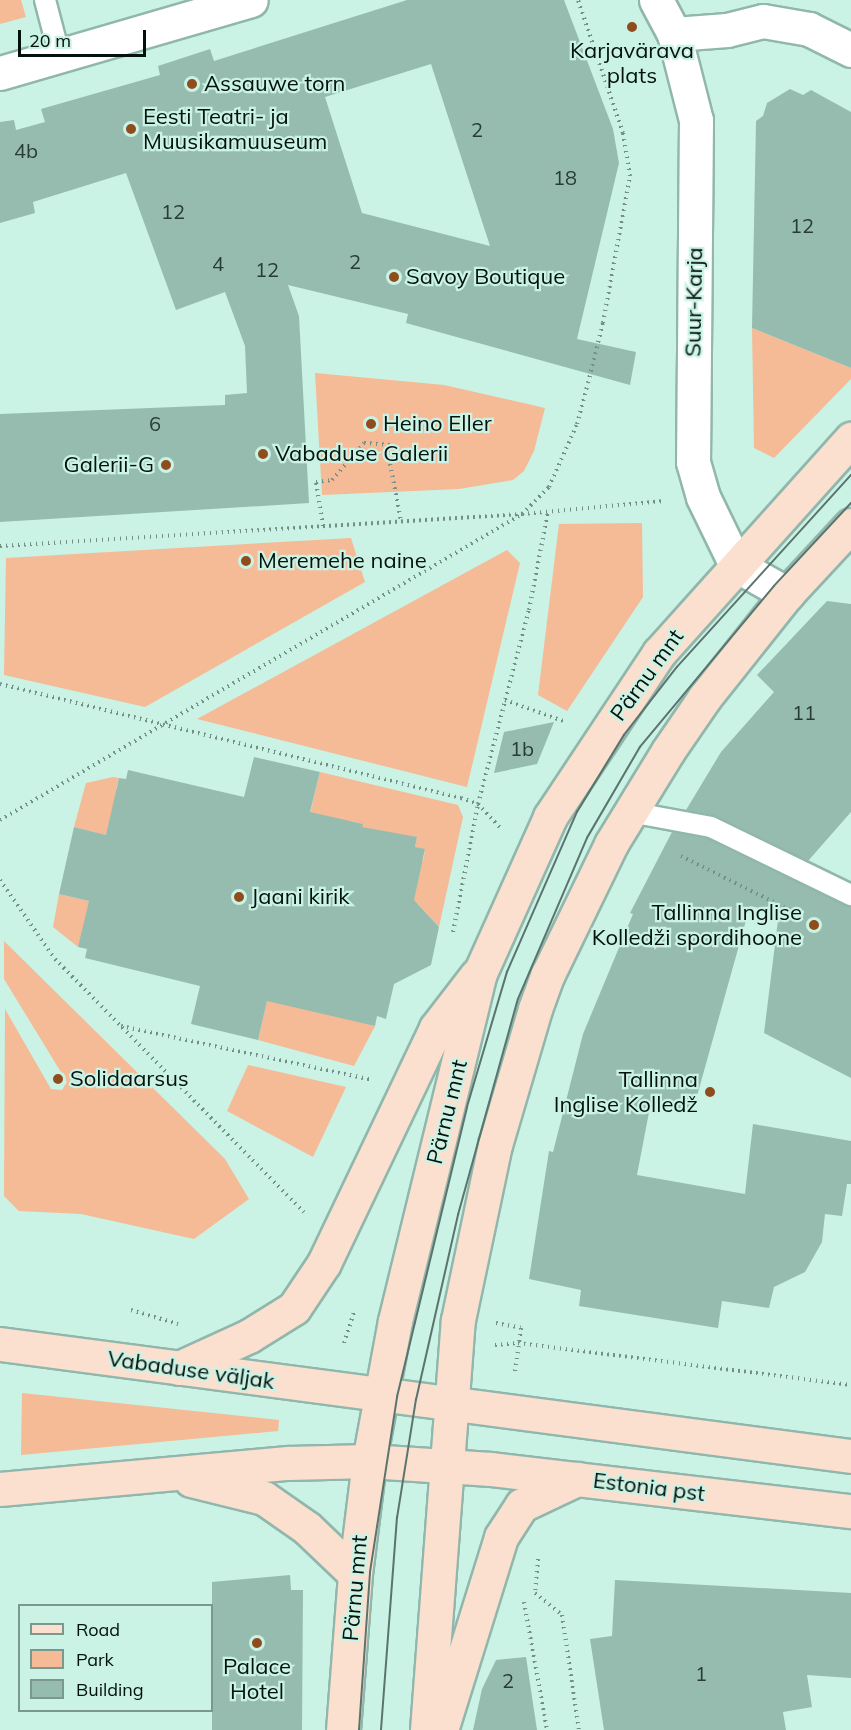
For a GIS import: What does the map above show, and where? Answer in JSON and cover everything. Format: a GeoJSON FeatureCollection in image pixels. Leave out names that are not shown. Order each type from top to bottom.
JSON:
{"type":"FeatureCollection","features":[{"type":"Feature","properties":{"kind":"main road","name":"Pärnu mnt"},"geometry":{"type":"LineString","coordinates":[[343,1730],[355,1574],[369,1461],[395,1320],[480,973],[550,817],[659,653],[851,439]]}},
{"type":"Feature","properties":{"kind":"main road"},"geometry":{"type":"LineString","coordinates":[[427,1730],[458,1320],[495,1145],[535,1009],[548,974],[630,812],[705,697],[787,594],[851,525]]}},
{"type":"Feature","properties":{"kind":"main road"},"geometry":{"type":"LineString","coordinates":[[179,1368],[249,1335],[294,1308],[324,1263],[436,1028],[463,989],[480,973]]}},
{"type":"Feature","properties":{"kind":"main road","name":"Vabaduse väljak"},"geometry":{"type":"LineString","coordinates":[[0,1344],[453,1404]]}},
{"type":"Feature","properties":{"kind":"main road"},"geometry":{"type":"LineString","coordinates":[[453,1404],[851,1456]]}},
{"type":"Feature","properties":{"kind":"main road"},"geometry":{"type":"LineString","coordinates":[[0,1489],[163,1473],[369,1461]]}},
{"type":"Feature","properties":{"kind":"main road","name":"Estonia pst"},"geometry":{"type":"LineString","coordinates":[[369,1461],[448,1465],[851,1511]]}},
{"type":"Feature","properties":{"kind":"main road"},"geometry":{"type":"LineString","coordinates":[[163,1473],[264,1498],[308,1527],[355,1574]]}},
{"type":"Feature","properties":{"kind":"main road"},"geometry":{"type":"LineString","coordinates":[[441,1730],[501,1537],[522,1505],[577,1479]]}},
{"type":"Feature","properties":{"kind":"street"},"geometry":{"type":"LineString","coordinates":[[0,73],[250,0]]}},
{"type":"Feature","properties":{"kind":"street","name":"Suur-Karja"},"geometry":{"type":"LineString","coordinates":[[656,0],[674,34],[696,120],[693,462],[703,497],[736,565]]}},
{"type":"Feature","properties":{"kind":"street"},"geometry":{"type":"LineString","coordinates":[[674,34],[728,30],[763,21],[809,29],[851,50]]}},
{"type":"Feature","properties":{"kind":"street"},"geometry":{"type":"LineString","coordinates":[[736,565],[787,594]]}},
{"type":"Feature","properties":{"kind":"lane"},"geometry":{"type":"LineString","coordinates":[[45,0],[60,57]]}},
{"type":"Feature","properties":{"kind":"lane"},"geometry":{"type":"LineString","coordinates":[[630,812],[711,827],[851,895]]}},
{"type":"Feature","properties":{"kind":"path"},"geometry":{"type":"LineString","coordinates":[[0,820],[160,723],[522,514],[549,487],[577,424],[603,323],[630,176],[623,133],[578,0]]}},
{"type":"Feature","properties":{"kind":"path"},"geometry":{"type":"LineString","coordinates":[[323,526],[316,482],[332,480],[364,443],[391,445],[388,458],[401,521]]}},
{"type":"Feature","properties":{"kind":"path"},"geometry":{"type":"LineString","coordinates":[[0,546],[522,514],[703,497]]}},
{"type":"Feature","properties":{"kind":"path"},"geometry":{"type":"LineString","coordinates":[[453,936],[478,804],[529,610],[548,511]]}},
{"type":"Feature","properties":{"kind":"path"},"geometry":{"type":"LineString","coordinates":[[0,684],[478,804],[502,831]]}},
{"type":"Feature","properties":{"kind":"path"},"geometry":{"type":"LineString","coordinates":[[505,700],[569,724]]}},
{"type":"Feature","properties":{"kind":"path"},"geometry":{"type":"LineString","coordinates":[[702,867],[794,912]]}},
{"type":"Feature","properties":{"kind":"path"},"geometry":{"type":"LineString","coordinates":[[0,880],[55,959],[305,1211],[300,1220]]}},
{"type":"Feature","properties":{"kind":"path"},"geometry":{"type":"LineString","coordinates":[[121,1026],[376,1081]]}},
{"type":"Feature","properties":{"kind":"path"},"geometry":{"type":"LineString","coordinates":[[514,1379],[521,1328]]}},
{"type":"Feature","properties":{"kind":"path"},"geometry":{"type":"LineString","coordinates":[[487,1347],[518,1343],[851,1385]]}},
{"type":"Feature","properties":{"kind":"path"},"geometry":{"type":"LineString","coordinates":[[538,1550],[535,1593],[562,1615],[579,1730]]}},
{"type":"Feature","properties":{"kind":"path"},"geometry":{"type":"LineString","coordinates":[[524,1602],[547,1730]]}},
{"type":"Feature","properties":{"kind":"green space"},"geometry":{"type":"Polygon","coordinates":[[[0,0],[21,0],[26,17],[0,24],[0,0]]]}},
{"type":"Feature","properties":{"kind":"green space"},"geometry":{"type":"Polygon","coordinates":[[[752,328],[851,368],[851,379],[774,458],[754,448],[752,328]]]}},
{"type":"Feature","properties":{"kind":"green space"},"geometry":{"type":"Polygon","coordinates":[[[315,373],[444,385],[545,408],[534,451],[524,471],[513,480],[459,489],[322,495],[315,373]]]}},
{"type":"Feature","properties":{"kind":"green space"},"geometry":{"type":"Polygon","coordinates":[[[642,523],[643,597],[567,711],[538,695],[559,524],[642,523]]]}},
{"type":"Feature","properties":{"kind":"green space"},"geometry":{"type":"Polygon","coordinates":[[[351,538],[365,582],[145,707],[4,675],[6,558],[351,538]]]}},
{"type":"Feature","properties":{"kind":"green space"},"geometry":{"type":"Polygon","coordinates":[[[507,550],[520,563],[467,787],[197,719],[507,550]]]}},
{"type":"Feature","properties":{"kind":"green space"},"geometry":{"type":"Polygon","coordinates":[[[320,772],[458,805],[463,817],[439,927],[418,904],[403,901],[413,859],[423,861],[425,850],[415,847],[417,837],[360,834],[362,824],[351,821],[348,832],[308,822],[320,772]]]}},
{"type":"Feature","properties":{"kind":"green space"},"geometry":{"type":"Polygon","coordinates":[[[113,777],[119,778],[116,789],[123,791],[113,837],[74,827],[86,783],[113,777]]]}},
{"type":"Feature","properties":{"kind":"green space"},"geometry":{"type":"Polygon","coordinates":[[[59,894],[98,903],[78,947],[53,927],[59,894]]]}},
{"type":"Feature","properties":{"kind":"green space"},"geometry":{"type":"Polygon","coordinates":[[[4,941],[225,1159],[249,1199],[194,1239],[81,1214],[19,1211],[4,1196],[5,1009],[51,1089],[62,1090],[67,1082],[4,979],[4,941]]]}},
{"type":"Feature","properties":{"kind":"green space"},"geometry":{"type":"Polygon","coordinates":[[[269,991],[375,1026],[354,1066],[258,1040],[269,991]]]}},
{"type":"Feature","properties":{"kind":"green space"},"geometry":{"type":"Polygon","coordinates":[[[248,1065],[346,1087],[313,1157],[227,1111],[248,1065]]]}},
{"type":"Feature","properties":{"kind":"green space"},"geometry":{"type":"Polygon","coordinates":[[[22,1393],[279,1420],[278,1431],[21,1455],[22,1393]]]}},
{"type":"Feature","properties":{"kind":"building"},"geometry":{"type":"Polygon","coordinates":[[[407,0],[564,0],[613,129],[619,163],[577,339],[636,352],[630,385],[406,323],[408,314],[288,285],[299,316],[309,503],[0,522],[0,414],[225,405],[225,395],[247,393],[245,346],[225,292],[176,310],[126,173],[33,202],[35,213],[0,223],[0,122],[14,120],[16,130],[45,122],[41,109],[160,75],[158,66],[210,49],[214,61],[407,0]],[[431,64],[325,97],[362,213],[490,246],[431,64]]]}},
{"type":"Feature","properties":{"kind":"building"},"geometry":{"type":"Polygon","coordinates":[[[790,89],[803,95],[811,90],[851,112],[851,368],[752,328],[756,121],[763,116],[767,103],[790,89]]]}},
{"type":"Feature","properties":{"kind":"building"},"geometry":{"type":"Polygon","coordinates":[[[827,601],[851,604],[851,812],[808,861],[716,816],[686,810],[721,752],[774,692],[757,675],[827,601]]]}},
{"type":"Feature","properties":{"kind":"building"},"geometry":{"type":"Polygon","coordinates":[[[554,722],[537,764],[494,773],[504,732],[554,722]]]}},
{"type":"Feature","properties":{"kind":"building","name":"Jaani kirik"},"geometry":{"type":"Polygon","coordinates":[[[254,757],[320,772],[310,812],[363,824],[362,827],[417,837],[415,847],[425,849],[414,900],[439,927],[431,965],[394,984],[386,1019],[377,1016],[375,1026],[267,1001],[258,1040],[191,1024],[200,986],[85,958],[87,949],[78,947],[89,901],[59,894],[74,827],[106,835],[119,778],[126,779],[128,770],[244,797],[254,757]]]}},
{"type":"Feature","properties":{"kind":"building","name":"Tallinna Inglise Kolledž"},"geometry":{"type":"Polygon","coordinates":[[[672,832],[707,838],[851,907],[851,1078],[764,1033],[779,912],[750,906],[697,1096],[685,1114],[650,1107],[637,1175],[745,1194],[753,1124],[851,1141],[851,1184],[847,1184],[842,1216],[825,1214],[822,1242],[805,1272],[774,1287],[769,1308],[722,1301],[718,1328],[579,1306],[581,1290],[529,1279],[549,1151],[553,1152],[583,1034],[633,914],[630,913],[672,832]]]}},
{"type":"Feature","properties":{"kind":"building","name":"Palace Hotel"},"geometry":{"type":"Polygon","coordinates":[[[290,1575],[291,1590],[303,1590],[302,1730],[212,1730],[212,1582],[290,1575]]]}},
{"type":"Feature","properties":{"kind":"building"},"geometry":{"type":"Polygon","coordinates":[[[615,1580],[851,1593],[851,1678],[807,1675],[812,1707],[783,1712],[786,1730],[604,1730],[590,1639],[612,1636],[615,1580]]]}},
{"type":"Feature","properties":{"kind":"building"},"geometry":{"type":"Polygon","coordinates":[[[526,1657],[537,1730],[473,1730],[482,1689],[496,1660],[526,1657]]]}},
{"type":"Feature","properties":{"kind":"tram line"},"geometry":{"type":"LineString","coordinates":[[359,1730],[370,1572],[397,1397],[467,1107],[507,972],[577,812],[624,735],[677,667],[851,475]]}},
{"type":"Feature","properties":{"kind":"tram line"},"geometry":{"type":"LineString","coordinates":[[381,1730],[397,1518],[416,1400],[458,1215],[518,999],[587,838],[640,747],[774,586],[851,503]]}},
{"type":"Feature","properties":{"kind":"place","name":"Karjavärava plats"},"geometry":{"type":"Point","coordinates":[632,27]}},
{"type":"Feature","properties":{"kind":"place","name":"Assauwe torn"},"geometry":{"type":"Point","coordinates":[192,84]}},
{"type":"Feature","properties":{"kind":"place","name":"Eesti Teatri- ja Muusikamuuseum"},"geometry":{"type":"Point","coordinates":[131,129]}},
{"type":"Feature","properties":{"kind":"place","name":"Savoy Boutique"},"geometry":{"type":"Point","coordinates":[394,277]}},
{"type":"Feature","properties":{"kind":"place","name":"Heino Eller"},"geometry":{"type":"Point","coordinates":[371,424]}},
{"type":"Feature","properties":{"kind":"place","name":"Vabaduse Galerii"},"geometry":{"type":"Point","coordinates":[263,454]}},
{"type":"Feature","properties":{"kind":"place","name":"Galerii-G"},"geometry":{"type":"Point","coordinates":[166,465]}},
{"type":"Feature","properties":{"kind":"place","name":"Meremehe naine"},"geometry":{"type":"Point","coordinates":[246,561]}},
{"type":"Feature","properties":{"kind":"place","name":"Jaani kirik"},"geometry":{"type":"Point","coordinates":[239,897]}},
{"type":"Feature","properties":{"kind":"place","name":"Tallinna Inglise Kolledži spordihoone"},"geometry":{"type":"Point","coordinates":[814,925]}},
{"type":"Feature","properties":{"kind":"place","name":"Solidaarsus"},"geometry":{"type":"Point","coordinates":[58,1079]}},
{"type":"Feature","properties":{"kind":"place","name":"Tallinna Inglise Kolledž"},"geometry":{"type":"Point","coordinates":[710,1092]}},
{"type":"Feature","properties":{"kind":"place","name":"Palace Hotel"},"geometry":{"type":"Point","coordinates":[257,1643]}}]}
